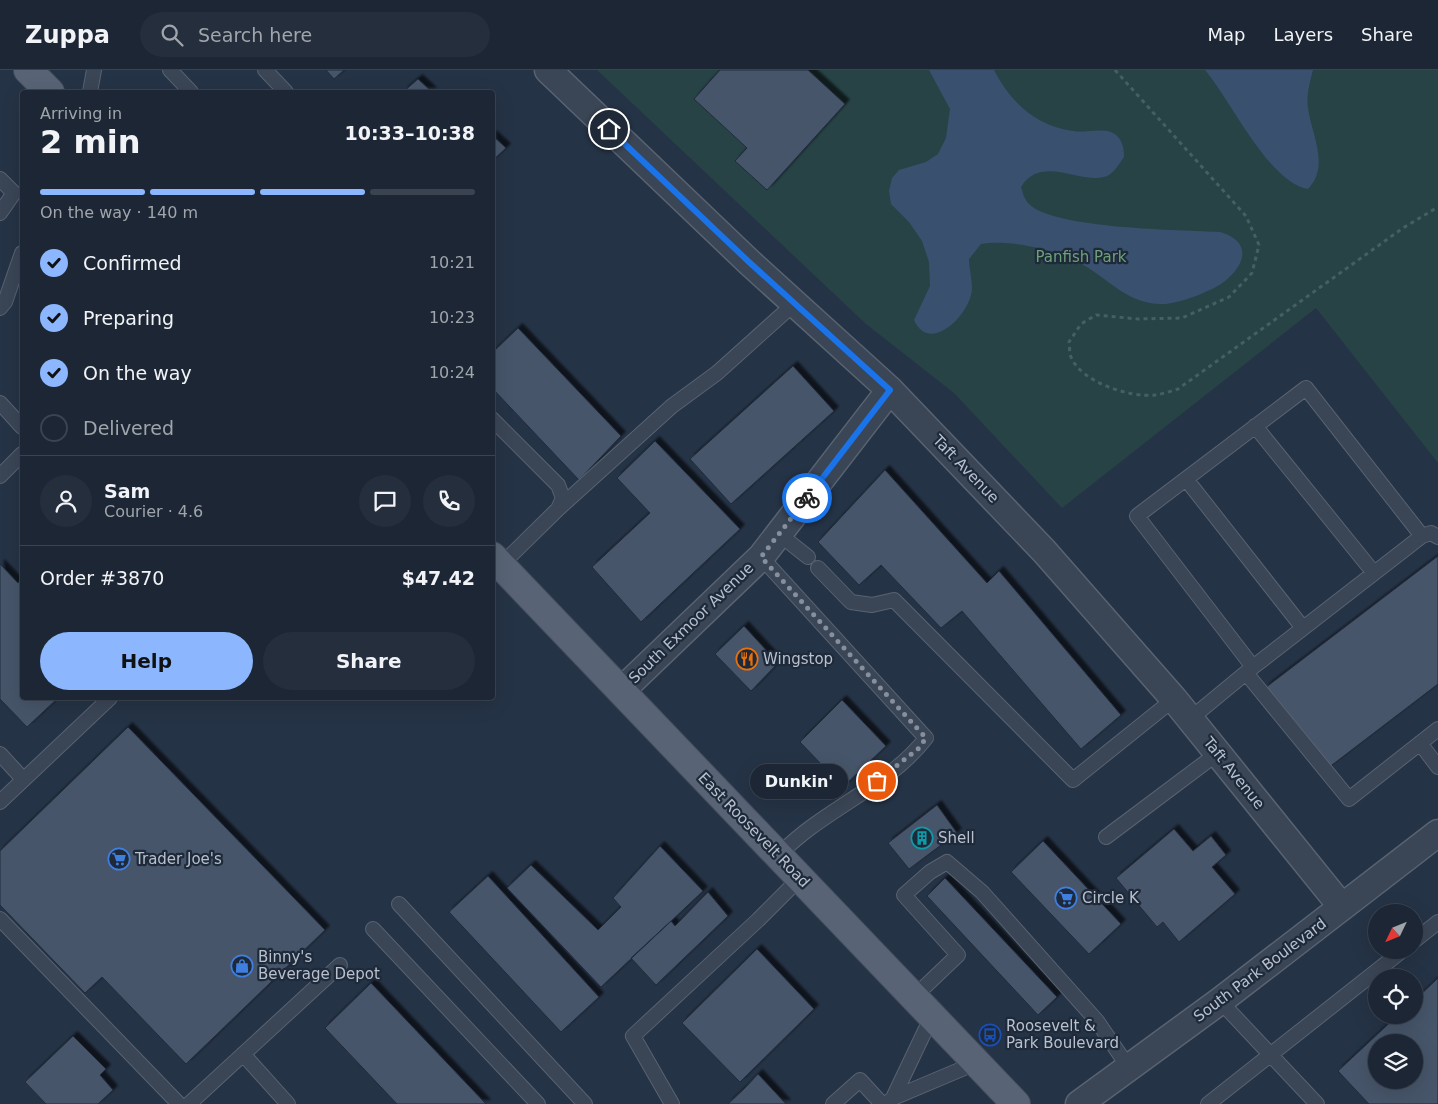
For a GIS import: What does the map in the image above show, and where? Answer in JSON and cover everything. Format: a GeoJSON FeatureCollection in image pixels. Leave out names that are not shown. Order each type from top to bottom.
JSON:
{"type":"FeatureCollection","features":[{"type":"Feature","properties":{"kind":"main road"},"geometry":{"type":"LineString","coordinates":[[28,70],[48,90]]}},
{"type":"Feature","properties":{"kind":"main road","name":"East Roosevelt Road"},"geometry":{"type":"LineString","coordinates":[[497,561],[1016,1104]]}},
{"type":"Feature","properties":{"kind":"street","name":"Taft Avenue"},"geometry":{"type":"LineString","coordinates":[[548,70],[890,390],[1044,551],[1182,709],[1342,907]]}},
{"type":"Feature","properties":{"kind":"street","name":"South Exmoor Avenue"},"geometry":{"type":"LineString","coordinates":[[621,691],[761,557],[890,390]]}},
{"type":"Feature","properties":{"kind":"street","name":"South Park Boulevard"},"geometry":{"type":"LineString","coordinates":[[1079,1104],[1220,1001],[1437,836]]}},
{"type":"Feature","properties":{"kind":"lane"},"geometry":{"type":"LineString","coordinates":[[90,90],[94,70]]}},
{"type":"Feature","properties":{"kind":"lane"},"geometry":{"type":"LineString","coordinates":[[170,70],[189,90]]}},
{"type":"Feature","properties":{"kind":"lane"},"geometry":{"type":"LineString","coordinates":[[265,70],[284,90]]}},
{"type":"Feature","properties":{"kind":"lane"},"geometry":{"type":"LineString","coordinates":[[0,178],[14,194],[0,213]]}},
{"type":"Feature","properties":{"kind":"lane"},"geometry":{"type":"LineString","coordinates":[[0,308],[5,302],[4,282],[20,256]]}},
{"type":"Feature","properties":{"kind":"lane"},"geometry":{"type":"LineString","coordinates":[[497,561],[558,509],[672,406],[717,373],[795,303]]}},
{"type":"Feature","properties":{"kind":"lane"},"geometry":{"type":"LineString","coordinates":[[1422,536],[1306,388],[1137,516],[1249,670],[1349,799],[1438,729]]}},
{"type":"Feature","properties":{"kind":"lane"},"geometry":{"type":"LineString","coordinates":[[0,403],[20,425]]}},
{"type":"Feature","properties":{"kind":"lane"},"geometry":{"type":"LineString","coordinates":[[495,421],[558,485],[563,498],[558,509]]}},
{"type":"Feature","properties":{"kind":"lane"},"geometry":{"type":"LineString","coordinates":[[1255,426],[1374,573]]}},
{"type":"Feature","properties":{"kind":"lane"},"geometry":{"type":"LineString","coordinates":[[0,476],[20,456]]}},
{"type":"Feature","properties":{"kind":"lane"},"geometry":{"type":"LineString","coordinates":[[1186,479],[1303,628]]}},
{"type":"Feature","properties":{"kind":"lane"},"geometry":{"type":"LineString","coordinates":[[818,568],[851,602],[872,605],[894,600],[1072,780],[1182,709],[1249,670],[1422,536],[1431,533],[1438,537]]}},
{"type":"Feature","properties":{"kind":"lane"},"geometry":{"type":"LineString","coordinates":[[779,534],[808,557]]}},
{"type":"Feature","properties":{"kind":"lane"},"geometry":{"type":"LineString","coordinates":[[761,557],[926,738],[918,749],[879,780],[810,828],[778,855]]}},
{"type":"Feature","properties":{"kind":"lane"},"geometry":{"type":"LineString","coordinates":[[0,802],[108,700]]}},
{"type":"Feature","properties":{"kind":"lane"},"geometry":{"type":"LineString","coordinates":[[1420,743],[1438,767]]}},
{"type":"Feature","properties":{"kind":"lane"},"geometry":{"type":"LineString","coordinates":[[1106,837],[1218,753]]}},
{"type":"Feature","properties":{"kind":"lane"},"geometry":{"type":"LineString","coordinates":[[0,754],[24,779]]}},
{"type":"Feature","properties":{"kind":"lane"},"geometry":{"type":"LineString","coordinates":[[887,1102],[923,1006],[958,955],[904,895],[930,872],[946,862],[982,892],[1097,1021],[1129,1068]]}},
{"type":"Feature","properties":{"kind":"lane"},"geometry":{"type":"LineString","coordinates":[[672,1104],[633,1036],[758,920],[800,878]]}},
{"type":"Feature","properties":{"kind":"lane"},"geometry":{"type":"LineString","coordinates":[[399,904],[585,1104]]}},
{"type":"Feature","properties":{"kind":"lane"},"geometry":{"type":"LineString","coordinates":[[0,919],[179,1104]]}},
{"type":"Feature","properties":{"kind":"lane"},"geometry":{"type":"LineString","coordinates":[[1423,934],[1438,922]]}},
{"type":"Feature","properties":{"kind":"lane"},"geometry":{"type":"LineString","coordinates":[[373,929],[538,1104]]}},
{"type":"Feature","properties":{"kind":"lane"},"geometry":{"type":"LineString","coordinates":[[1218,1101],[1270,1055],[1392,959]]}},
{"type":"Feature","properties":{"kind":"lane"},"geometry":{"type":"LineString","coordinates":[[189,1104],[340,965]]}},
{"type":"Feature","properties":{"kind":"lane"},"geometry":{"type":"LineString","coordinates":[[1220,1001],[1317,1104]]}},
{"type":"Feature","properties":{"kind":"lane"},"geometry":{"type":"LineString","coordinates":[[243,1054],[288,1104]]}},
{"type":"Feature","properties":{"kind":"lane"},"geometry":{"type":"LineString","coordinates":[[887,1102],[976,1063]]}},
{"type":"Feature","properties":{"kind":"lane"},"geometry":{"type":"LineString","coordinates":[[833,1104],[860,1080],[887,1102]]}},
{"type":"Feature","properties":{"kind":"path"},"geometry":{"type":"LineString","coordinates":[[1115,70],[1246,216],[1259,245],[1252,274],[1229,297],[1182,318],[1138,319],[1096,315],[1081,324],[1069,342],[1071,357],[1084,374],[1102,384],[1127,392],[1154,395],[1178,389],[1403,228],[1438,206]]}},
{"type":"Feature","properties":{"kind":"green space","name":"Panfish Park"},"geometry":{"type":"Polygon","coordinates":[[[597,70],[1438,70],[1438,463],[1316,308],[1062,508],[954,393],[866,324],[597,70]]]}},
{"type":"Feature","properties":{"kind":"water"},"geometry":{"type":"Polygon","coordinates":[[[929,70],[994,70],[1000,82],[1016,102],[1036,118],[1047,124],[1073,131],[1102,130],[1111,132],[1120,139],[1124,157],[1109,175],[1099,178],[1052,171],[1040,172],[1030,177],[1021,187],[1029,204],[1043,212],[1064,219],[1090,223],[1119,227],[1220,232],[1237,241],[1241,247],[1241,260],[1238,267],[1225,281],[1203,293],[1185,300],[1161,304],[1150,303],[1130,296],[1087,267],[1050,251],[1007,243],[981,244],[969,259],[972,291],[962,314],[946,329],[937,333],[928,333],[921,329],[914,320],[930,286],[929,262],[922,241],[909,222],[891,204],[889,191],[892,178],[899,170],[926,162],[938,154],[946,138],[950,109],[929,70]]]}},
{"type":"Feature","properties":{"kind":"water"},"geometry":{"type":"Polygon","coordinates":[[[1205,70],[1313,70],[1308,104],[1319,161],[1318,171],[1308,189],[1293,183],[1279,172],[1265,156],[1205,70]]]}},
{"type":"Feature","properties":{"kind":"building"},"geometry":{"type":"Polygon","coordinates":[[[326,70],[344,70],[334,79],[326,70]]]}},
{"type":"Feature","properties":{"kind":"building"},"geometry":{"type":"Polygon","coordinates":[[[720,70],[808,70],[845,104],[767,190],[735,161],[747,148],[694,99],[720,70]]]}},
{"type":"Feature","properties":{"kind":"building"},"geometry":{"type":"Polygon","coordinates":[[[418,79],[430,90],[405,90],[418,79]]]}},
{"type":"Feature","properties":{"kind":"building"},"geometry":{"type":"Polygon","coordinates":[[[495,138],[506,148],[495,158],[495,138]]]}},
{"type":"Feature","properties":{"kind":"building"},"geometry":{"type":"Polygon","coordinates":[[[518,328],[621,436],[579,480],[495,391],[495,350],[518,328]]]}},
{"type":"Feature","properties":{"kind":"building"},"geometry":{"type":"Polygon","coordinates":[[[793,366],[834,411],[731,504],[690,459],[793,366]]]}},
{"type":"Feature","properties":{"kind":"building"},"geometry":{"type":"Polygon","coordinates":[[[655,441],[740,529],[641,622],[592,567],[650,513],[617,478],[655,441]]]}},
{"type":"Feature","properties":{"kind":"building"},"geometry":{"type":"Polygon","coordinates":[[[885,470],[987,583],[999,571],[1121,715],[1081,749],[962,611],[941,628],[881,565],[859,585],[818,542],[885,470]]]}},
{"type":"Feature","properties":{"kind":"building"},"geometry":{"type":"Polygon","coordinates":[[[1438,556],[1438,684],[1328,768],[1265,688],[1438,556]]]}},
{"type":"Feature","properties":{"kind":"building"},"geometry":{"type":"Polygon","coordinates":[[[0,564],[18,583],[20,580],[20,700],[56,700],[27,727],[0,699],[0,564]]]}},
{"type":"Feature","properties":{"kind":"building","name":"Wingstop"},"geometry":{"type":"Polygon","coordinates":[[[744,626],[778,663],[751,691],[715,654],[744,626]]]}},
{"type":"Feature","properties":{"kind":"building"},"geometry":{"type":"Polygon","coordinates":[[[842,700],[886,746],[843,787],[800,742],[842,700]]]}},
{"type":"Feature","properties":{"kind":"building"},"geometry":{"type":"Polygon","coordinates":[[[128,727],[325,930],[186,1064],[102,977],[85,993],[0,905],[0,851],[128,727]]]}},
{"type":"Feature","properties":{"kind":"building","name":"Shell"},"geometry":{"type":"Polygon","coordinates":[[[937,805],[957,833],[909,869],[888,843],[937,805]]]}},
{"type":"Feature","properties":{"kind":"building"},"geometry":{"type":"Polygon","coordinates":[[[1174,829],[1193,851],[1211,836],[1226,855],[1212,867],[1235,894],[1179,942],[1163,922],[1157,927],[1116,878],[1174,829]]]}},
{"type":"Feature","properties":{"kind":"building","name":"Circle K"},"geometry":{"type":"Polygon","coordinates":[[[1043,841],[1121,924],[1089,954],[1011,872],[1043,841]]]}},
{"type":"Feature","properties":{"kind":"building"},"geometry":{"type":"Polygon","coordinates":[[[660,846],[703,891],[601,987],[507,888],[531,865],[598,930],[621,907],[613,898],[660,846]]]}},
{"type":"Feature","properties":{"kind":"building"},"geometry":{"type":"Polygon","coordinates":[[[488,876],[599,997],[561,1032],[449,912],[488,876]]]}},
{"type":"Feature","properties":{"kind":"building","name":"Shell"},"geometry":{"type":"Polygon","coordinates":[[[945,878],[1057,997],[1038,1015],[927,896],[945,878]]]}},
{"type":"Feature","properties":{"kind":"building"},"geometry":{"type":"Polygon","coordinates":[[[708,892],[728,916],[656,985],[631,958],[671,921],[675,926],[708,892]]]}},
{"type":"Feature","properties":{"kind":"building"},"geometry":{"type":"Polygon","coordinates":[[[757,949],[814,1009],[740,1082],[682,1023],[757,949]]]}},
{"type":"Feature","properties":{"kind":"building"},"geometry":{"type":"Polygon","coordinates":[[[1438,978],[1438,1104],[1369,1104],[1338,1071],[1368,1043],[1368,1089],[1423,1089],[1423,1034],[1378,1034],[1388,1024],[1423,1024],[1423,992],[1438,978]]]}},
{"type":"Feature","properties":{"kind":"building"},"geometry":{"type":"Polygon","coordinates":[[[371,983],[486,1104],[397,1104],[325,1028],[371,983]]]}},
{"type":"Feature","properties":{"kind":"building"},"geometry":{"type":"Polygon","coordinates":[[[73,1036],[106,1069],[100,1075],[113,1090],[98,1104],[46,1104],[25,1082],[73,1036]]]}},
{"type":"Feature","properties":{"kind":"building"},"geometry":{"type":"Polygon","coordinates":[[[758,1074],[786,1104],[728,1104],[745,1088],[758,1074]]]}},
{"type":"Feature","properties":{"kind":"way so far"},"geometry":{"type":"LineString","coordinates":[[807,498],[761,557],[926,738],[918,749],[877,781]]}},
{"type":"Feature","properties":{"kind":"place","name":"Wingstop"},"geometry":{"type":"Point","coordinates":[747,659]}},
{"type":"Feature","properties":{"kind":"place","name":"Dunkin'"},"geometry":{"type":"Point","coordinates":[877,781]}},
{"type":"Feature","properties":{"kind":"place","name":"Shell"},"geometry":{"type":"Point","coordinates":[922,838]}},
{"type":"Feature","properties":{"kind":"place","name":"Trader Joe's"},"geometry":{"type":"Point","coordinates":[119,859]}},
{"type":"Feature","properties":{"kind":"place","name":"Circle K"},"geometry":{"type":"Point","coordinates":[1066,898]}},
{"type":"Feature","properties":{"kind":"place","name":"Binny's Beverage Depot"},"geometry":{"type":"Point","coordinates":[242,966]}},
{"type":"Feature","properties":{"kind":"place","name":"Roosevelt & Park Boulevard"},"geometry":{"type":"Point","coordinates":[990,1035]}},
{"type":"Feature","properties":{"kind":"route"},"geometry":{"type":"LineString","coordinates":[[609,129],[749,262],[890,390],[807,498]]}}]}
